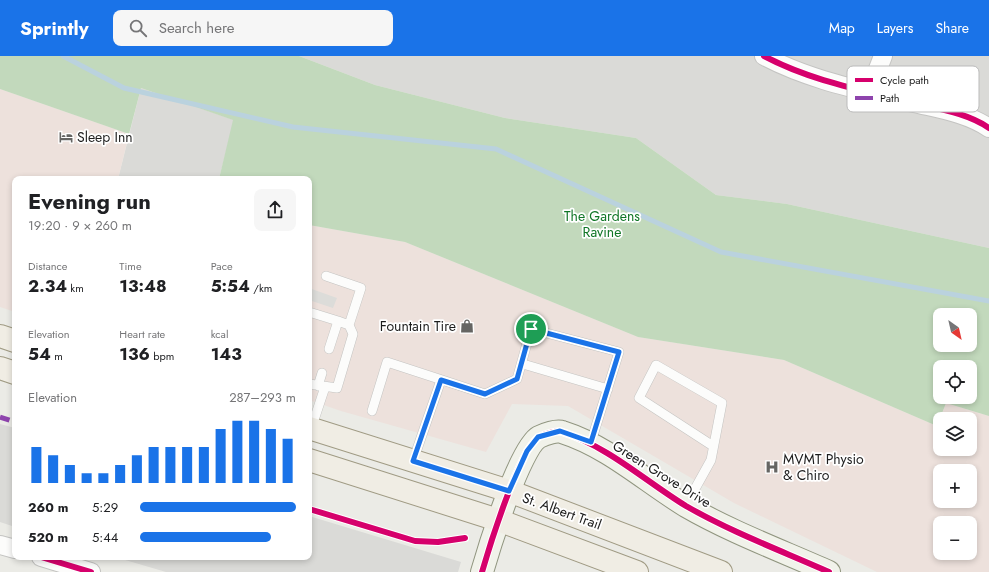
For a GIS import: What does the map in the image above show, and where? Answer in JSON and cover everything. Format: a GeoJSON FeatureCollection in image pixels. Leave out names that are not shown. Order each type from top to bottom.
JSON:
{"type":"FeatureCollection","features":[{"type":"Feature","properties":{"kind":"main road"},"geometry":{"type":"LineString","coordinates":[[0,336],[12,340]]}},
{"type":"Feature","properties":{"kind":"main road"},"geometry":{"type":"LineString","coordinates":[[0,368],[12,372]]}},
{"type":"Feature","properties":{"kind":"main road","name":"St. Albert Trail"},"geometry":{"type":"LineString","coordinates":[[312,429],[509,491],[721,572]]}},
{"type":"Feature","properties":{"kind":"main road"},"geometry":{"type":"LineString","coordinates":[[312,461],[498,520],[637,572]]}},
{"type":"Feature","properties":{"kind":"street"},"geometry":{"type":"LineString","coordinates":[[764,56],[817,79],[847,86]]}},
{"type":"Feature","properties":{"kind":"street"},"geometry":{"type":"LineString","coordinates":[[879,66],[883,56]]}},
{"type":"Feature","properties":{"kind":"street"},"geometry":{"type":"LineString","coordinates":[[950,112],[958,114],[989,128]]}},
{"type":"Feature","properties":{"kind":"street","name":"Green Grove Drive"},"geometry":{"type":"LineString","coordinates":[[482,572],[498,520],[527,451],[538,437],[560,431],[591,442],[686,505],[707,517],[829,572]]}},
{"type":"Feature","properties":{"kind":"street"},"geometry":{"type":"LineString","coordinates":[[0,545],[12,548]]}},
{"type":"Feature","properties":{"kind":"street"},"geometry":{"type":"LineString","coordinates":[[51,560],[91,572]]}},
{"type":"Feature","properties":{"kind":"lane"},"geometry":{"type":"LineString","coordinates":[[317,386],[337,388],[353,334],[350,325],[361,288],[326,276]]}},
{"type":"Feature","properties":{"kind":"lane"},"geometry":{"type":"LineString","coordinates":[[312,313],[350,325]]}},
{"type":"Feature","properties":{"kind":"lane"},"geometry":{"type":"LineString","coordinates":[[329,349],[338,321]]}},
{"type":"Feature","properties":{"kind":"lane"},"geometry":{"type":"LineString","coordinates":[[372,411],[387,362],[485,394],[517,379],[523,364],[531,329],[619,352],[591,442]]}},
{"type":"Feature","properties":{"kind":"lane"},"geometry":{"type":"LineString","coordinates":[[523,364],[608,389]]}},
{"type":"Feature","properties":{"kind":"lane"},"geometry":{"type":"LineString","coordinates":[[686,505],[711,460],[722,403],[656,365],[639,398],[713,446]]}},
{"type":"Feature","properties":{"kind":"lane"},"geometry":{"type":"LineString","coordinates":[[312,416],[317,386],[322,373]]}},
{"type":"Feature","properties":{"kind":"lane"},"geometry":{"type":"LineString","coordinates":[[413,461],[441,380]]}},
{"type":"Feature","properties":{"kind":"shaded area"},"geometry":{"type":"Polygon","coordinates":[[[299,56],[989,56],[989,248],[787,204],[716,195],[636,138],[505,118],[375,85],[299,56]]]}},
{"type":"Feature","properties":{"kind":"shaded area"},"geometry":{"type":"Polygon","coordinates":[[[141,88],[234,120],[220,176],[119,176],[141,88]]]}},
{"type":"Feature","properties":{"kind":"shaded area"},"geometry":{"type":"Polygon","coordinates":[[[0,89],[129,134],[119,176],[12,176],[12,311],[0,307],[0,89]]]}},
{"type":"Feature","properties":{"kind":"shaded area"},"geometry":{"type":"Polygon","coordinates":[[[312,226],[405,242],[638,337],[784,360],[933,424],[933,456],[977,456],[977,412],[989,416],[989,572],[877,572],[734,503],[568,406],[512,404],[486,452],[341,411],[312,401],[312,226]]]}},
{"type":"Feature","properties":{"kind":"shaded area"},"geometry":{"type":"Polygon","coordinates":[[[312,289],[337,298],[333,308],[312,301],[312,289]]]}},
{"type":"Feature","properties":{"kind":"shaded area"},"geometry":{"type":"Polygon","coordinates":[[[946,404],[976,412],[942,412],[946,404]]]}},
{"type":"Feature","properties":{"kind":"shaded area"},"geometry":{"type":"Polygon","coordinates":[[[0,424],[12,427],[12,526],[0,522],[0,424]]]}},
{"type":"Feature","properties":{"kind":"shaded area"},"geometry":{"type":"Polygon","coordinates":[[[312,517],[461,562],[458,572],[166,572],[125,560],[312,560],[312,517]]]}},
{"type":"Feature","properties":{"kind":"green space","name":"The Gardens Ravine"},"geometry":{"type":"Polygon","coordinates":[[[0,56],[299,56],[375,85],[505,118],[636,138],[716,195],[787,204],[989,248],[989,416],[949,404],[977,404],[977,360],[933,360],[933,404],[946,404],[942,412],[933,412],[933,424],[784,360],[638,337],[405,242],[312,226],[312,176],[220,176],[233,120],[141,88],[129,134],[0,89],[0,56]]]}},
{"type":"Feature","properties":{"kind":"waterway"},"geometry":{"type":"LineString","coordinates":[[63,56],[124,88],[293,127],[496,149],[721,252],[989,301]]}},
{"type":"Feature","properties":{"kind":"marked path"},"geometry":{"type":"LineString","coordinates":[[0,417],[12,421]]}},
{"type":"Feature","properties":{"kind":"cycle path"},"geometry":{"type":"LineString","coordinates":[[764,56],[800,72],[847,87]]}},
{"type":"Feature","properties":{"kind":"cycle path"},"geometry":{"type":"LineString","coordinates":[[953,112],[972,119],[989,128]]}},
{"type":"Feature","properties":{"kind":"cycle path"},"geometry":{"type":"LineString","coordinates":[[482,572],[506,499],[523,459],[531,445],[539,437],[557,432],[562,432],[579,438],[611,455],[686,506],[703,515],[739,533],[829,572]]}},
{"type":"Feature","properties":{"kind":"cycle path"},"geometry":{"type":"LineString","coordinates":[[312,510],[415,541],[438,542],[465,538]]}},
{"type":"Feature","properties":{"kind":"cycle path"},"geometry":{"type":"LineString","coordinates":[[51,560],[91,572]]}},
{"type":"Feature","properties":{"kind":"place","name":"Sleep Inn"},"geometry":{"type":"Point","coordinates":[66,137]}},
{"type":"Feature","properties":{"kind":"place","name":"Fountain Tire"},"geometry":{"type":"Point","coordinates":[467,326]}},
{"type":"Feature","properties":{"kind":"place","name":"MVMT Physio & Chiro"},"geometry":{"type":"Point","coordinates":[772,467]}},
{"type":"Feature","properties":{"kind":"route"},"geometry":{"type":"LineString","coordinates":[[531,329],[619,352],[596,430],[591,442],[560,431],[538,437],[527,451],[509,491],[413,461],[441,380],[485,394],[517,379],[523,364],[531,329]]}}]}
